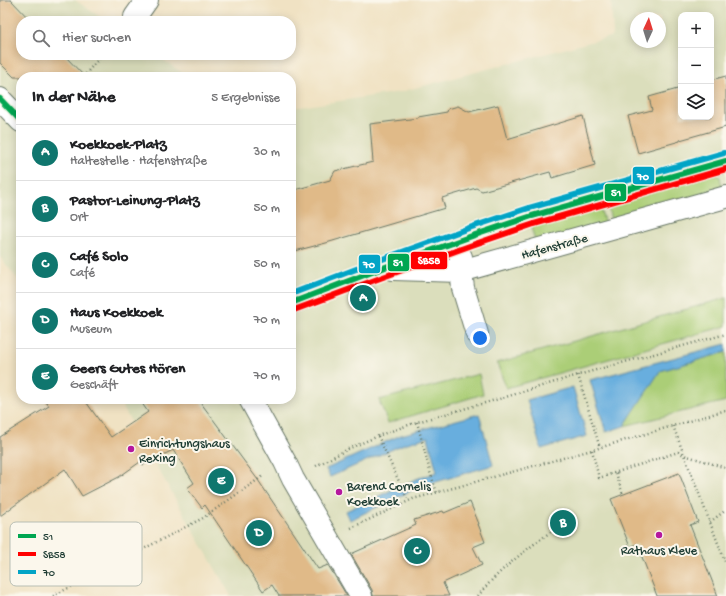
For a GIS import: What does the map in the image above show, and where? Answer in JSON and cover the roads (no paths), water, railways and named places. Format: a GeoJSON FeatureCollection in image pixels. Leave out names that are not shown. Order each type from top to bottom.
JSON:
{"type":"FeatureCollection","features":[{"type":"Feature","properties":{"kind":"street"},"geometry":{"type":"LineString","coordinates":[[0,99],[16,116]]}},
{"type":"Feature","properties":{"kind":"street"},"geometry":{"type":"LineString","coordinates":[[296,301],[380,269],[532,216],[724,168]]}},
{"type":"Feature","properties":{"kind":"street","name":"Hafenstraße"},"geometry":{"type":"LineString","coordinates":[[380,269],[460,271],[726,197]]}},
{"type":"Feature","properties":{"kind":"street"},"geometry":{"type":"LineString","coordinates":[[472,236],[477,249],[461,254],[460,271],[477,334]]}},
{"type":"Feature","properties":{"kind":"street"},"geometry":{"type":"LineString","coordinates":[[253,404],[361,596]]}},
{"type":"Feature","properties":{"kind":"water"},"geometry":{"type":"Polygon","coordinates":[[[726,344],[726,352],[660,371],[624,426],[606,432],[590,380],[726,344]]]}},
{"type":"Feature","properties":{"kind":"water"},"geometry":{"type":"Polygon","coordinates":[[[573,387],[587,436],[541,449],[527,400],[573,387]]]}},
{"type":"Feature","properties":{"kind":"water"},"geometry":{"type":"Polygon","coordinates":[[[479,414],[493,465],[419,487],[350,520],[346,511],[416,479],[437,472],[428,437],[404,444],[330,477],[326,469],[401,435],[479,414]]]}},
{"type":"Feature","properties":{"kind":"place","name":"Koekkoek-Platz"},"geometry":{"type":"Point","coordinates":[363,298]}},
{"type":"Feature","properties":{"kind":"place","name":"Einrichtungshaus Rexing"},"geometry":{"type":"Point","coordinates":[131,449]}},
{"type":"Feature","properties":{"kind":"place","name":"Geers Gutes Hören"},"geometry":{"type":"Point","coordinates":[221,481]}},
{"type":"Feature","properties":{"kind":"place","name":"Barend Cornelis Koekkoek"},"geometry":{"type":"Point","coordinates":[339,492]}},
{"type":"Feature","properties":{"kind":"place","name":"Pastor-Leinung-Platz"},"geometry":{"type":"Point","coordinates":[563,523]}},
{"type":"Feature","properties":{"kind":"place","name":"Haus Koekkoek"},"geometry":{"type":"Point","coordinates":[259,533]}},
{"type":"Feature","properties":{"kind":"place","name":"Rathaus Kleve"},"geometry":{"type":"Point","coordinates":[659,535]}},
{"type":"Feature","properties":{"kind":"place","name":"Café Solo"},"geometry":{"type":"Point","coordinates":[417,551]}}]}
